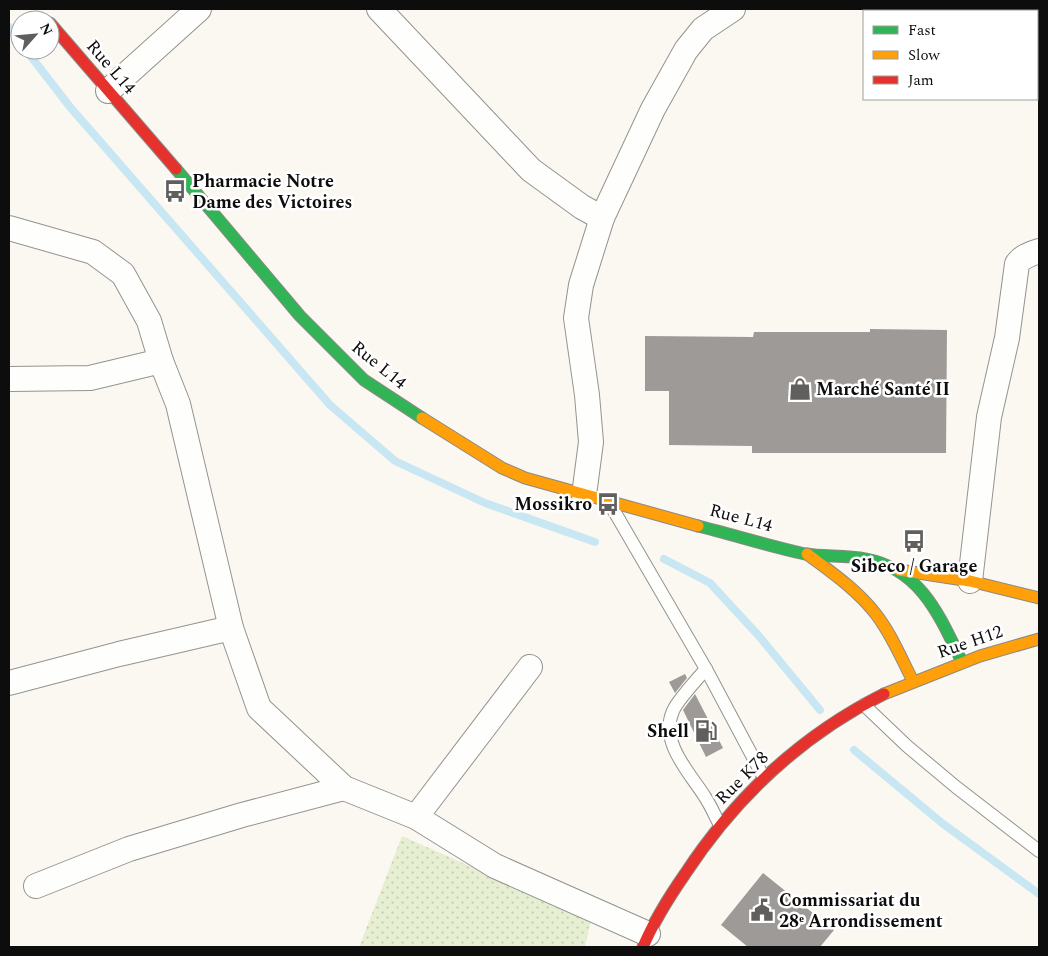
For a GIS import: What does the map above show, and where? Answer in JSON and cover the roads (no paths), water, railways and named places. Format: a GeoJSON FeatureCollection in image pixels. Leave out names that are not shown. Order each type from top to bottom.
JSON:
{"type":"FeatureCollection","features":[{"type":"Feature","properties":{"kind":"street"},"geometry":{"type":"LineString","coordinates":[[108,91],[199,9]]}},
{"type":"Feature","properties":{"kind":"street"},"geometry":{"type":"LineString","coordinates":[[379,9],[531,170],[575,202],[602,218]]}},
{"type":"Feature","properties":{"kind":"street"},"geometry":{"type":"LineString","coordinates":[[584,495],[590,442],[587,395],[576,318],[581,285],[602,218],[652,109],[686,50],[704,29],[733,9]]}},
{"type":"Feature","properties":{"kind":"street","name":"Rue L14"},"geometry":{"type":"LineString","coordinates":[[60,34],[300,316],[364,380],[416,415],[502,468],[525,478],[608,502],[807,554],[862,558],[899,570],[914,581],[928,598],[962,662]]}},
{"type":"Feature","properties":{"kind":"street"},"geometry":{"type":"LineString","coordinates":[[9,228],[93,252],[123,274],[149,321],[161,360],[178,404],[231,628],[259,708],[344,788],[416,817],[495,866],[646,941]]}},
{"type":"Feature","properties":{"kind":"street"},"geometry":{"type":"LineString","coordinates":[[970,581],[989,417],[1007,338],[1017,264],[1028,255],[1039,251]]}},
{"type":"Feature","properties":{"kind":"street"},"geometry":{"type":"LineString","coordinates":[[9,379],[90,378],[161,360]]}},
{"type":"Feature","properties":{"kind":"street","name":"Rue L14"},"geometry":{"type":"LineString","coordinates":[[807,554],[858,594],[876,613],[913,681]]}},
{"type":"Feature","properties":{"kind":"street"},"geometry":{"type":"LineString","coordinates":[[899,570],[970,581],[1039,598]]}},
{"type":"Feature","properties":{"kind":"street"},"geometry":{"type":"LineString","coordinates":[[9,683],[119,654],[231,628]]}},
{"type":"Feature","properties":{"kind":"street","name":"Rue H12"},"geometry":{"type":"LineString","coordinates":[[913,681],[962,662],[1020,643],[1039,639]]}},
{"type":"Feature","properties":{"kind":"street"},"geometry":{"type":"LineString","coordinates":[[416,817],[530,667]]}},
{"type":"Feature","properties":{"kind":"street","name":"Rue K78"},"geometry":{"type":"LineString","coordinates":[[646,941],[693,860],[720,825],[764,778],[818,734],[848,714],[913,681]]}},
{"type":"Feature","properties":{"kind":"street"},"geometry":{"type":"LineString","coordinates":[[36,886],[128,849],[242,815],[344,788]]}},
{"type":"Feature","properties":{"kind":"lane"},"geometry":{"type":"LineString","coordinates":[[608,502],[706,668],[764,778]]}},
{"type":"Feature","properties":{"kind":"lane"},"geometry":{"type":"LineString","coordinates":[[706,668],[673,710],[669,726],[673,744],[680,759],[706,798],[720,825]]}},
{"type":"Feature","properties":{"kind":"lane"},"geometry":{"type":"LineString","coordinates":[[864,705],[907,746],[956,788],[1039,851]]}},
{"type":"Feature","properties":{"kind":"waterway"},"geometry":{"type":"LineString","coordinates":[[34,60],[70,107],[330,405],[395,461],[485,503],[595,542]]}},
{"type":"Feature","properties":{"kind":"waterway"},"geometry":{"type":"LineString","coordinates":[[664,559],[710,583],[758,635],[820,710]]}},
{"type":"Feature","properties":{"kind":"waterway"},"geometry":{"type":"LineString","coordinates":[[854,750],[942,823],[1039,894]]}},
{"type":"Feature","properties":{"kind":"place","name":"Pharmacie Notre Dame des Victoires"},"geometry":{"type":"Point","coordinates":[175,191]}},
{"type":"Feature","properties":{"kind":"place","name":"Marché Santé II"},"geometry":{"type":"Point","coordinates":[800,389]}},
{"type":"Feature","properties":{"kind":"place","name":"Mossikro"},"geometry":{"type":"Point","coordinates":[608,504]}},
{"type":"Feature","properties":{"kind":"place","name":"Sibeco / Garage"},"geometry":{"type":"Point","coordinates":[914,541]}},
{"type":"Feature","properties":{"kind":"place","name":"Shell"},"geometry":{"type":"Point","coordinates":[706,731]}},
{"type":"Feature","properties":{"kind":"place","name":"Commissariat du 28ᵉ Arrondissement"},"geometry":{"type":"Point","coordinates":[762,910]}}]}
